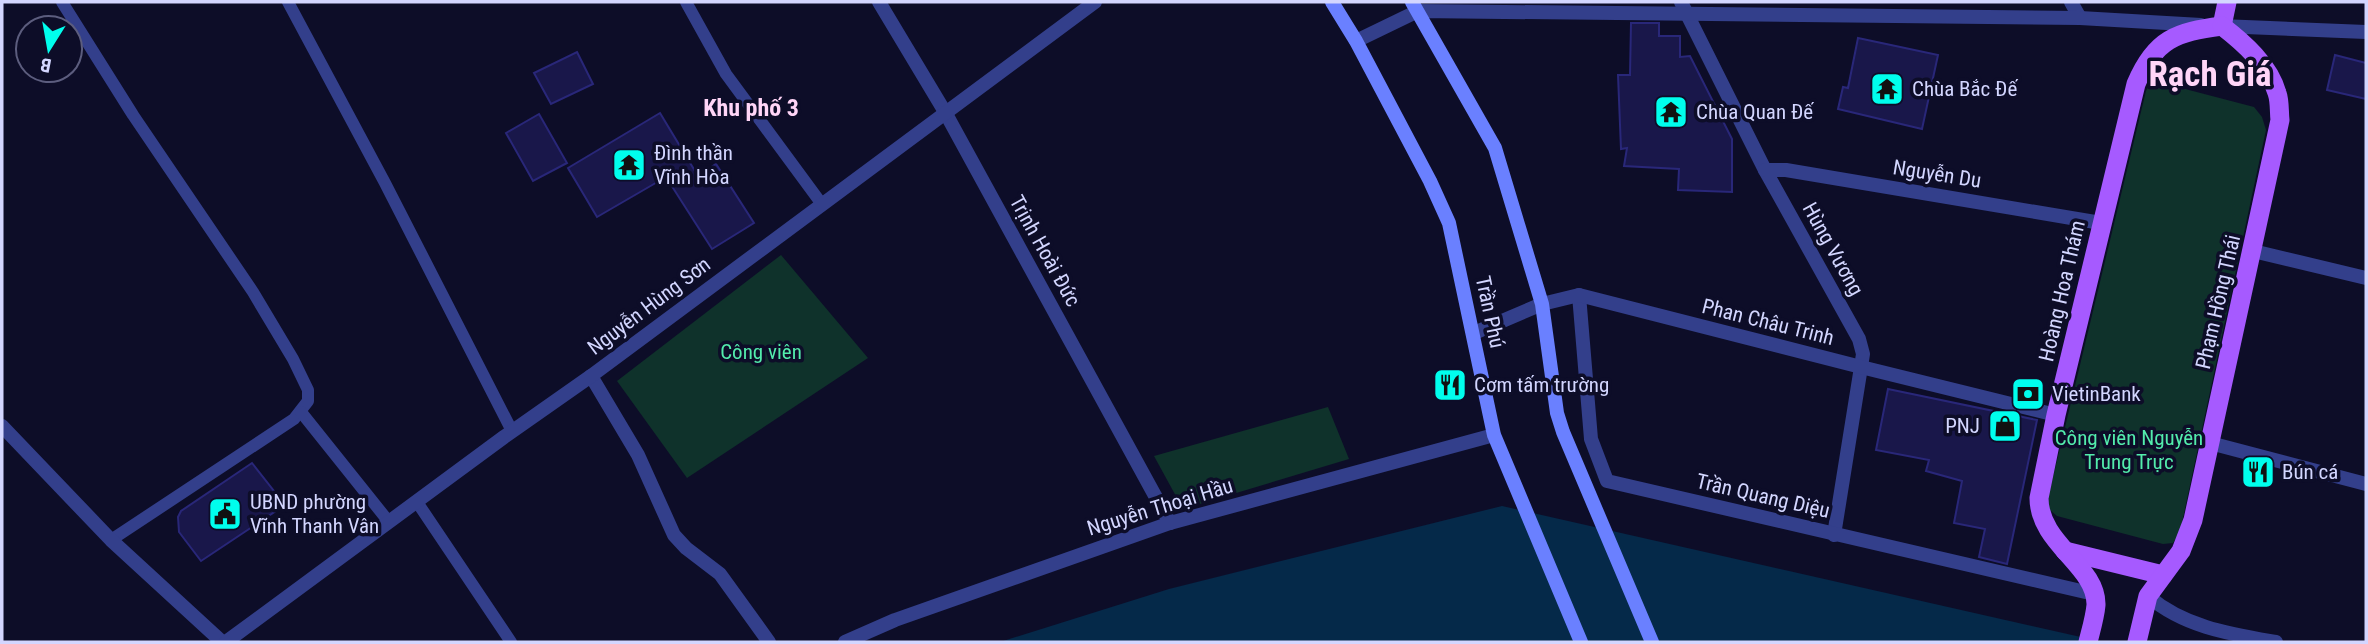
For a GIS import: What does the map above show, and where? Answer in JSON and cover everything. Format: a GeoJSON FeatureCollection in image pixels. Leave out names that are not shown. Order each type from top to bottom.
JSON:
{"type":"FeatureCollection","features":[{"type":"Feature","properties":{"kind":"main road","name":"Trần Phú"},"geometry":{"type":"LineString","coordinates":[[1332,2],[1356,41],[1430,181],[1449,223],[1494,435],[1581,642]]}},
{"type":"Feature","properties":{"kind":"main road"},"geometry":{"type":"LineString","coordinates":[[2222,26],[2227,2]]}},
{"type":"Feature","properties":{"kind":"main road"},"geometry":{"type":"LineString","coordinates":[[1415,6],[1495,148],[1542,304],[1563,432],[1651,642]]}},
{"type":"Feature","properties":{"kind":"main road","name":"Hoàng Hoa Thám"},"geometry":{"type":"LineString","coordinates":[[2095,599],[2085,576],[2044,524],[2039,510],[2039,498],[2056,415],[2101,223],[2136,84],[2144,64],[2157,48],[2171,38],[2197,29],[2222,26]]}},
{"type":"Feature","properties":{"kind":"main road","name":"Phạm Hồng Thái"},"geometry":{"type":"LineString","coordinates":[[2148,596],[2173,564],[2187,538],[2280,120],[2278,94],[2263,66],[2242,42],[2222,26]]}},
{"type":"Feature","properties":{"kind":"main road"},"geometry":{"type":"LineString","coordinates":[[2065,551],[2162,575]]}},
{"type":"Feature","properties":{"kind":"main road"},"geometry":{"type":"LineString","coordinates":[[2137,642],[2148,596]]}},
{"type":"Feature","properties":{"kind":"main road"},"geometry":{"type":"LineString","coordinates":[[2088,642],[2095,599]]}},
{"type":"Feature","properties":{"kind":"street","name":"Trịnh Hoài Đức"},"geometry":{"type":"LineString","coordinates":[[879,2],[945,112],[1170,523]]}},
{"type":"Feature","properties":{"kind":"street","name":"Nguyễn Hùng Sơn"},"geometry":{"type":"LineString","coordinates":[[224,642],[512,431],[592,376],[821,203],[1095,2]]}},
{"type":"Feature","properties":{"kind":"street"},"geometry":{"type":"LineString","coordinates":[[2071,2],[2080,18]]}},
{"type":"Feature","properties":{"kind":"street"},"geometry":{"type":"LineString","coordinates":[[1356,41],[1415,6],[1684,7],[2080,18],[2366,32]]}},
{"type":"Feature","properties":{"kind":"street","name":"Hùng Vương"},"geometry":{"type":"LineString","coordinates":[[1684,7],[1765,170],[1859,339],[1863,354],[1834,535]]}},
{"type":"Feature","properties":{"kind":"street","name":"Nguyễn Du"},"geometry":{"type":"LineString","coordinates":[[1765,170],[1786,170],[2101,223]]}},
{"type":"Feature","properties":{"kind":"street"},"geometry":{"type":"LineString","coordinates":[[2253,251],[2366,278]]}},
{"type":"Feature","properties":{"kind":"street","name":"Phan Châu Trinh"},"geometry":{"type":"LineString","coordinates":[[1474,333],[1542,304],[1579,295],[2056,415]]}},
{"type":"Feature","properties":{"kind":"street","name":"Trần Quang Diệu"},"geometry":{"type":"LineString","coordinates":[[1579,295],[1591,439],[1607,481],[2095,599]]}},
{"type":"Feature","properties":{"kind":"street"},"geometry":{"type":"LineString","coordinates":[[592,376],[638,455],[674,535],[686,548],[720,573],[769,642]]}},
{"type":"Feature","properties":{"kind":"street"},"geometry":{"type":"LineString","coordinates":[[2,426],[111,540],[224,642]]}},
{"type":"Feature","properties":{"kind":"street","name":"Nguyễn Thoại Hầu"},"geometry":{"type":"LineString","coordinates":[[845,642],[895,620],[1170,523],[1494,435]]}},
{"type":"Feature","properties":{"kind":"street"},"geometry":{"type":"LineString","coordinates":[[2210,443],[2366,484]]}},
{"type":"Feature","properties":{"kind":"street"},"geometry":{"type":"LineString","coordinates":[[2148,596],[2175,617],[2197,625],[2276,642]]}},
{"type":"Feature","properties":{"kind":"lane"},"geometry":{"type":"LineString","coordinates":[[62,2],[133,115],[253,292],[308,390],[308,401],[294,419],[111,540]]}},
{"type":"Feature","properties":{"kind":"lane"},"geometry":{"type":"LineString","coordinates":[[288,2],[397,206],[512,431]]}},
{"type":"Feature","properties":{"kind":"lane"},"geometry":{"type":"LineString","coordinates":[[686,2],[726,74],[821,203]]}},
{"type":"Feature","properties":{"kind":"lane"},"geometry":{"type":"LineString","coordinates":[[301,411],[389,522]]}},
{"type":"Feature","properties":{"kind":"lane"},"geometry":{"type":"LineString","coordinates":[[417,502],[511,642]]}},
{"type":"Feature","properties":{"kind":"green space","name":"Công viên Nguyễn Trung Trực"},"geometry":{"type":"Polygon","coordinates":[[[2150,83],[2166,84],[2254,107],[2262,117],[2266,130],[2180,532],[2173,543],[2163,544],[2057,516],[2050,510],[2047,502],[2150,83]]]}},
{"type":"Feature","properties":{"kind":"green space","name":"Công viên"},"geometry":{"type":"Polygon","coordinates":[[[781,255],[868,358],[687,478],[617,381],[781,255]]]}},
{"type":"Feature","properties":{"kind":"green space"},"geometry":{"type":"Polygon","coordinates":[[[1328,407],[1349,459],[1183,509],[1154,456],[1328,407]]]}},
{"type":"Feature","properties":{"kind":"water"},"geometry":{"type":"Polygon","coordinates":[[[1502,506],[2103,642],[1000,642],[1169,589],[1502,506]]]}},
{"type":"Feature","properties":{"kind":"building","name":"Chùa Quan Đế"},"geometry":{"type":"Polygon","coordinates":[[[1631,23],[1659,23],[1659,36],[1680,36],[1680,57],[1690,56],[1732,139],[1732,192],[1678,190],[1679,169],[1624,166],[1627,148],[1621,149],[1618,75],[1630,75],[1631,23]]]}},
{"type":"Feature","properties":{"kind":"building"},"geometry":{"type":"Polygon","coordinates":[[[1858,38],[1938,55],[1922,129],[1838,109],[1843,87],[1848,88],[1858,38]]]}},
{"type":"Feature","properties":{"kind":"building"},"geometry":{"type":"Polygon","coordinates":[[[577,52],[593,84],[551,104],[534,73],[577,52]]]}},
{"type":"Feature","properties":{"kind":"building"},"geometry":{"type":"Polygon","coordinates":[[[2335,55],[2366,63],[2366,99],[2327,90],[2335,55]]]}},
{"type":"Feature","properties":{"kind":"building","name":"Đình thần Vĩnh Hòa"},"geometry":{"type":"Polygon","coordinates":[[[660,113],[698,176],[716,164],[754,223],[712,249],[666,177],[597,217],[568,168],[660,113]]]}},
{"type":"Feature","properties":{"kind":"building"},"geometry":{"type":"Polygon","coordinates":[[[539,114],[567,163],[533,181],[506,133],[539,114]]]}},
{"type":"Feature","properties":{"kind":"building"},"geometry":{"type":"Polygon","coordinates":[[[1888,389],[2037,420],[2007,564],[1979,557],[1985,529],[1954,523],[1962,481],[1926,471],[1929,460],[1876,450],[1888,389]]]}},
{"type":"Feature","properties":{"kind":"building","name":"UBND phường Vĩnh Thanh Vân"},"geometry":{"type":"Polygon","coordinates":[[[252,463],[285,505],[201,561],[179,532],[178,517],[181,511],[252,463]]]}},
{"type":"Feature","properties":{"kind":"place","name":"Chùa Bắc Đế"},"geometry":{"type":"Point","coordinates":[1887,89]}},
{"type":"Feature","properties":{"kind":"place","name":"Chùa Quan Đế"},"geometry":{"type":"Point","coordinates":[1671,112]}},
{"type":"Feature","properties":{"kind":"place","name":"Đình thần Vĩnh Hòa"},"geometry":{"type":"Point","coordinates":[629,165]}},
{"type":"Feature","properties":{"kind":"place","name":"Cơm tấm trường"},"geometry":{"type":"Point","coordinates":[1450,385]}},
{"type":"Feature","properties":{"kind":"place","name":"VietinBank"},"geometry":{"type":"Point","coordinates":[2028,394]}},
{"type":"Feature","properties":{"kind":"place","name":"PNJ"},"geometry":{"type":"Point","coordinates":[2005,426]}},
{"type":"Feature","properties":{"kind":"place","name":"Bún cá"},"geometry":{"type":"Point","coordinates":[2258,472]}},
{"type":"Feature","properties":{"kind":"place","name":"UBND phường Vĩnh Thanh Vân"},"geometry":{"type":"Point","coordinates":[225,514]}},
{"type":"Feature","properties":{"kind":"district","name":"Rạch Giá"},"geometry":{"type":"Point","coordinates":[2210,74]}},
{"type":"Feature","properties":{"kind":"district","name":"Khu phố 3"},"geometry":{"type":"Point","coordinates":[751,108]}}]}
